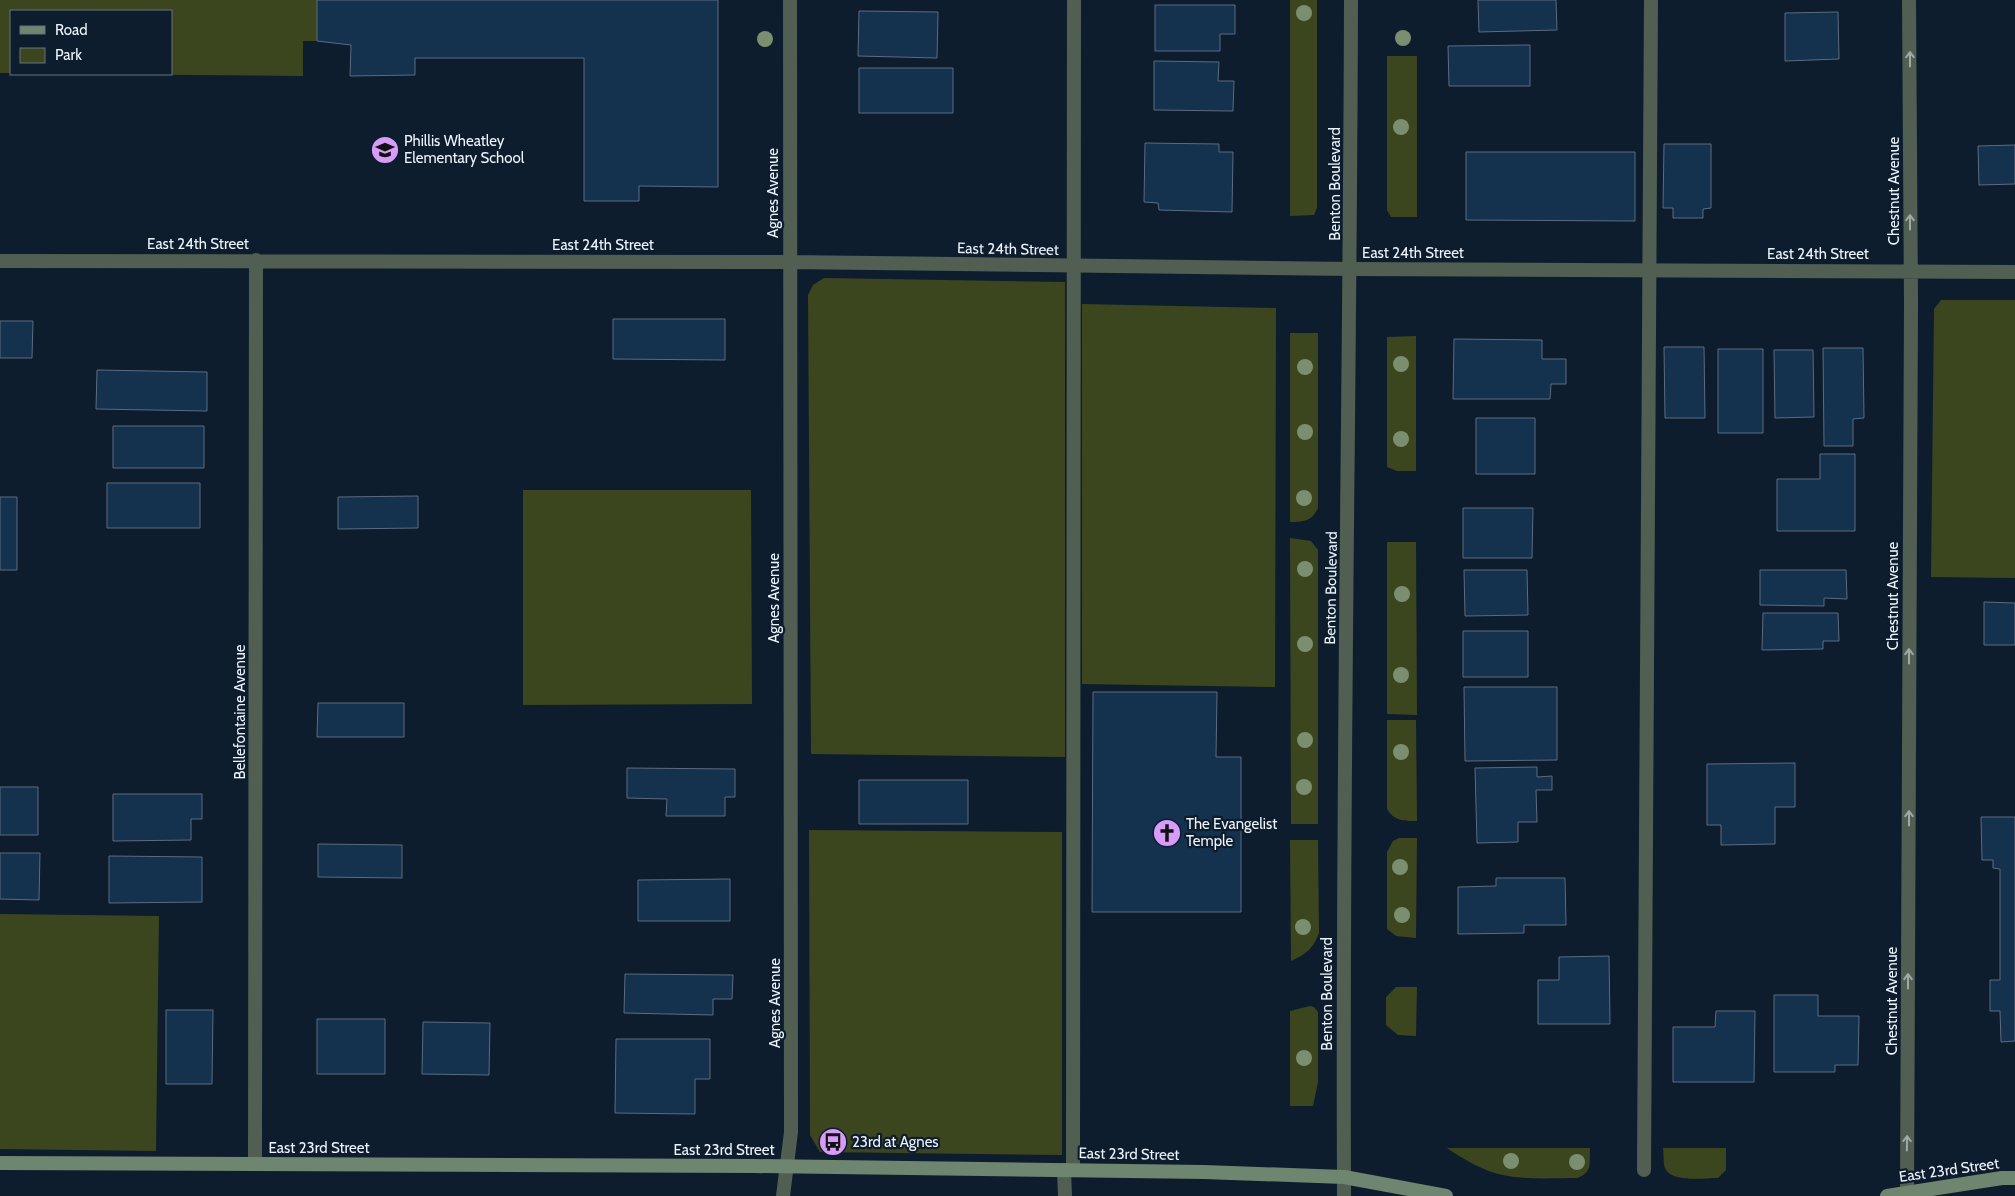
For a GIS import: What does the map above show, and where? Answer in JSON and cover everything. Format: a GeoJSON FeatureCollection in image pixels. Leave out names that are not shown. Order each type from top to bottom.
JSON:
{"type":"FeatureCollection","features":[{"type":"Feature","properties":{"kind":"main road","name":"East 23rd Street"},"geometry":{"type":"LineString","coordinates":[[0,1163],[788,1167],[1214,1172],[1344,1177],[1446,1196]]}},
{"type":"Feature","properties":{"kind":"main road","name":"East 23rd Street"},"geometry":{"type":"LineString","coordinates":[[1887,1196],[2002,1178],[2015,1178]]}},
{"type":"Feature","properties":{"kind":"street","name":"Agnes Avenue"},"geometry":{"type":"LineString","coordinates":[[783,1196],[791,1132],[790,0]]}},
{"type":"Feature","properties":{"kind":"street"},"geometry":{"type":"LineString","coordinates":[[1065,1196],[1069,1170],[1074,0]]}},
{"type":"Feature","properties":{"kind":"street","name":"Benton Boulevard"},"geometry":{"type":"LineString","coordinates":[[1344,1196],[1343,970],[1351,269],[1351,0]]}},
{"type":"Feature","properties":{"kind":"street"},"geometry":{"type":"LineString","coordinates":[[1644,1170],[1651,0]]}},
{"type":"Feature","properties":{"kind":"street","name":"Chestnut Avenue"},"geometry":{"type":"LineString","coordinates":[[1907,1194],[1910,0]]}},
{"type":"Feature","properties":{"kind":"street","name":"Bellefontaine Avenue"},"geometry":{"type":"LineString","coordinates":[[255,1164],[256,260]]}},
{"type":"Feature","properties":{"kind":"street","name":"East 24th Street"},"geometry":{"type":"LineString","coordinates":[[0,261],[789,262],[1351,269],[2015,272]]}},
{"type":"Feature","properties":{"kind":"green space"},"geometry":{"type":"Polygon","coordinates":[[[0,0],[317,0],[317,41],[303,41],[303,76],[172,75],[172,10],[10,10],[10,73],[0,73],[0,0]]]}},
{"type":"Feature","properties":{"kind":"green space"},"geometry":{"type":"Polygon","coordinates":[[[1290,0],[1317,0],[1317,208],[1314,215],[1290,216],[1290,0]]]}},
{"type":"Feature","properties":{"kind":"green space"},"geometry":{"type":"Polygon","coordinates":[[[1387,56],[1417,56],[1417,217],[1391,217],[1387,210],[1387,56]]]}},
{"type":"Feature","properties":{"kind":"green space"},"geometry":{"type":"Polygon","coordinates":[[[824,278],[1065,282],[1065,757],[811,754],[808,295],[813,285],[824,278]]]}},
{"type":"Feature","properties":{"kind":"green space"},"geometry":{"type":"Polygon","coordinates":[[[1941,300],[2015,300],[2015,578],[1931,577],[1934,309],[1941,300]]]}},
{"type":"Feature","properties":{"kind":"green space"},"geometry":{"type":"Polygon","coordinates":[[[1082,304],[1276,308],[1275,687],[1082,684],[1082,304]]]}},
{"type":"Feature","properties":{"kind":"green space"},"geometry":{"type":"Polygon","coordinates":[[[1290,333],[1318,333],[1318,508],[1313,516],[1299,522],[1290,522],[1290,333]]]}},
{"type":"Feature","properties":{"kind":"green space"},"geometry":{"type":"Polygon","coordinates":[[[1416,336],[1416,471],[1397,471],[1387,467],[1387,337],[1416,336]]]}},
{"type":"Feature","properties":{"kind":"green space"},"geometry":{"type":"Polygon","coordinates":[[[523,490],[751,490],[752,704],[523,705],[523,490]]]}},
{"type":"Feature","properties":{"kind":"green space"},"geometry":{"type":"Polygon","coordinates":[[[1290,538],[1311,541],[1318,550],[1318,824],[1291,824],[1290,538]]]}},
{"type":"Feature","properties":{"kind":"green space"},"geometry":{"type":"Polygon","coordinates":[[[1387,542],[1416,542],[1417,715],[1387,714],[1387,542]]]}},
{"type":"Feature","properties":{"kind":"green space"},"geometry":{"type":"Polygon","coordinates":[[[1387,720],[1416,720],[1417,821],[1396,818],[1387,809],[1387,720]]]}},
{"type":"Feature","properties":{"kind":"green space"},"geometry":{"type":"Polygon","coordinates":[[[809,830],[1062,832],[1062,1155],[820,1152],[810,1135],[809,830]]]}},
{"type":"Feature","properties":{"kind":"green space"},"geometry":{"type":"Polygon","coordinates":[[[1399,838],[1417,838],[1416,938],[1396,936],[1387,929],[1387,852],[1393,841],[1399,838]]]}},
{"type":"Feature","properties":{"kind":"green space"},"geometry":{"type":"Polygon","coordinates":[[[1290,840],[1318,840],[1319,933],[1308,950],[1291,961],[1290,840]]]}},
{"type":"Feature","properties":{"kind":"green space"},"geometry":{"type":"Polygon","coordinates":[[[0,914],[159,916],[156,1151],[0,1149],[0,914]]]}},
{"type":"Feature","properties":{"kind":"green space"},"geometry":{"type":"Polygon","coordinates":[[[1396,987],[1417,987],[1416,1036],[1398,1035],[1386,1025],[1386,997],[1396,987]]]}},
{"type":"Feature","properties":{"kind":"green space"},"geometry":{"type":"Polygon","coordinates":[[[1310,1006],[1314,1007],[1318,1012],[1318,1082],[1313,1106],[1290,1106],[1290,1011],[1310,1006]]]}},
{"type":"Feature","properties":{"kind":"green space"},"geometry":{"type":"Polygon","coordinates":[[[1447,1148],[1590,1148],[1590,1163],[1586,1173],[1577,1178],[1521,1178],[1488,1171],[1447,1148]]]}},
{"type":"Feature","properties":{"kind":"green space"},"geometry":{"type":"Polygon","coordinates":[[[1663,1148],[1726,1148],[1726,1170],[1718,1178],[1689,1179],[1674,1176],[1668,1173],[1665,1168],[1663,1148]]]}},
{"type":"Feature","properties":{"kind":"building"},"geometry":{"type":"Polygon","coordinates":[[[317,0],[718,0],[718,187],[639,186],[639,201],[584,201],[584,58],[415,58],[415,75],[350,76],[351,45],[317,41],[317,0]]]}},
{"type":"Feature","properties":{"kind":"building"},"geometry":{"type":"Polygon","coordinates":[[[1478,0],[1556,0],[1557,30],[1479,32],[1478,0]]]}},
{"type":"Feature","properties":{"kind":"building"},"geometry":{"type":"Polygon","coordinates":[[[1155,5],[1235,5],[1235,34],[1220,34],[1220,51],[1155,51],[1155,5]]]}},
{"type":"Feature","properties":{"kind":"building"},"geometry":{"type":"Polygon","coordinates":[[[859,11],[938,12],[937,58],[858,56],[859,11]]]}},
{"type":"Feature","properties":{"kind":"building"},"geometry":{"type":"Polygon","coordinates":[[[1838,12],[1839,59],[1785,61],[1785,13],[1838,12]]]}},
{"type":"Feature","properties":{"kind":"building"},"geometry":{"type":"Polygon","coordinates":[[[1530,45],[1530,86],[1449,86],[1448,46],[1530,45]]]}},
{"type":"Feature","properties":{"kind":"building"},"geometry":{"type":"Polygon","coordinates":[[[1154,61],[1219,62],[1218,81],[1234,81],[1233,111],[1154,110],[1154,61]]]}},
{"type":"Feature","properties":{"kind":"building"},"geometry":{"type":"Polygon","coordinates":[[[859,68],[953,68],[953,113],[859,113],[859,68]]]}},
{"type":"Feature","properties":{"kind":"building"},"geometry":{"type":"Polygon","coordinates":[[[1145,143],[1219,144],[1219,152],[1233,152],[1232,212],[1159,210],[1158,203],[1144,202],[1145,143]]]}},
{"type":"Feature","properties":{"kind":"building"},"geometry":{"type":"Polygon","coordinates":[[[1664,144],[1711,144],[1711,208],[1703,209],[1703,218],[1673,218],[1673,208],[1663,208],[1664,144]]]}},
{"type":"Feature","properties":{"kind":"building"},"geometry":{"type":"Polygon","coordinates":[[[2015,145],[2015,184],[1979,185],[1978,146],[2015,145]]]}},
{"type":"Feature","properties":{"kind":"building"},"geometry":{"type":"Polygon","coordinates":[[[1466,152],[1635,152],[1635,221],[1466,220],[1466,152]]]}},
{"type":"Feature","properties":{"kind":"building"},"geometry":{"type":"Polygon","coordinates":[[[613,319],[725,319],[725,360],[613,359],[613,319]]]}},
{"type":"Feature","properties":{"kind":"building"},"geometry":{"type":"Polygon","coordinates":[[[0,321],[33,321],[32,358],[0,358],[0,321]]]}},
{"type":"Feature","properties":{"kind":"building"},"geometry":{"type":"Polygon","coordinates":[[[1454,339],[1542,340],[1542,359],[1566,359],[1566,384],[1551,384],[1550,399],[1453,399],[1454,339]]]}},
{"type":"Feature","properties":{"kind":"building"},"geometry":{"type":"Polygon","coordinates":[[[1664,347],[1704,347],[1705,418],[1665,418],[1664,347]]]}},
{"type":"Feature","properties":{"kind":"building"},"geometry":{"type":"Polygon","coordinates":[[[1823,348],[1863,348],[1864,418],[1853,419],[1853,446],[1824,446],[1823,348]]]}},
{"type":"Feature","properties":{"kind":"building"},"geometry":{"type":"Polygon","coordinates":[[[1718,349],[1763,349],[1763,433],[1718,433],[1718,349]]]}},
{"type":"Feature","properties":{"kind":"building"},"geometry":{"type":"Polygon","coordinates":[[[1774,350],[1813,350],[1814,417],[1775,418],[1774,350]]]}},
{"type":"Feature","properties":{"kind":"building"},"geometry":{"type":"Polygon","coordinates":[[[97,370],[207,372],[207,411],[96,409],[97,370]]]}},
{"type":"Feature","properties":{"kind":"building"},"geometry":{"type":"Polygon","coordinates":[[[1476,418],[1535,418],[1535,474],[1476,474],[1476,418]]]}},
{"type":"Feature","properties":{"kind":"building"},"geometry":{"type":"Polygon","coordinates":[[[113,426],[204,426],[204,468],[113,468],[113,426]]]}},
{"type":"Feature","properties":{"kind":"building"},"geometry":{"type":"Polygon","coordinates":[[[1820,454],[1855,454],[1855,531],[1777,531],[1777,479],[1820,479],[1820,454]]]}},
{"type":"Feature","properties":{"kind":"building"},"geometry":{"type":"Polygon","coordinates":[[[107,483],[200,483],[200,528],[107,528],[107,483]]]}},
{"type":"Feature","properties":{"kind":"building"},"geometry":{"type":"Polygon","coordinates":[[[418,496],[418,528],[338,529],[338,497],[418,496]]]}},
{"type":"Feature","properties":{"kind":"building"},"geometry":{"type":"Polygon","coordinates":[[[0,497],[17,497],[17,570],[0,570],[0,497]]]}},
{"type":"Feature","properties":{"kind":"building"},"geometry":{"type":"Polygon","coordinates":[[[1463,508],[1533,508],[1532,558],[1463,558],[1463,508]]]}},
{"type":"Feature","properties":{"kind":"building"},"geometry":{"type":"Polygon","coordinates":[[[1464,570],[1527,570],[1528,615],[1465,616],[1464,570]]]}},
{"type":"Feature","properties":{"kind":"building"},"geometry":{"type":"Polygon","coordinates":[[[1760,570],[1846,570],[1847,599],[1824,598],[1824,606],[1760,605],[1760,570]]]}},
{"type":"Feature","properties":{"kind":"building"},"geometry":{"type":"Polygon","coordinates":[[[1984,602],[2015,603],[2015,645],[1984,645],[1984,602]]]}},
{"type":"Feature","properties":{"kind":"building"},"geometry":{"type":"Polygon","coordinates":[[[1763,613],[1838,613],[1839,641],[1823,641],[1823,649],[1762,650],[1763,613]]]}},
{"type":"Feature","properties":{"kind":"building"},"geometry":{"type":"Polygon","coordinates":[[[1463,631],[1528,631],[1528,677],[1463,677],[1463,631]]]}},
{"type":"Feature","properties":{"kind":"building"},"geometry":{"type":"Polygon","coordinates":[[[1464,687],[1557,687],[1557,760],[1465,761],[1464,687]]]}},
{"type":"Feature","properties":{"kind":"building","name":"The Evangelist Temple"},"geometry":{"type":"Polygon","coordinates":[[[1093,692],[1217,692],[1216,757],[1241,757],[1241,912],[1092,912],[1093,692]]]}},
{"type":"Feature","properties":{"kind":"building"},"geometry":{"type":"Polygon","coordinates":[[[318,703],[404,703],[404,737],[317,737],[318,703]]]}},
{"type":"Feature","properties":{"kind":"building"},"geometry":{"type":"Polygon","coordinates":[[[1795,763],[1795,807],[1775,807],[1775,844],[1721,845],[1721,825],[1707,825],[1707,764],[1795,763]]]}},
{"type":"Feature","properties":{"kind":"building"},"geometry":{"type":"Polygon","coordinates":[[[1537,767],[1537,777],[1552,776],[1552,790],[1536,790],[1537,822],[1518,822],[1518,842],[1477,843],[1475,768],[1537,767]]]}},
{"type":"Feature","properties":{"kind":"building"},"geometry":{"type":"Polygon","coordinates":[[[627,768],[735,769],[735,797],[725,797],[725,816],[666,816],[667,799],[627,798],[627,768]]]}},
{"type":"Feature","properties":{"kind":"building"},"geometry":{"type":"Polygon","coordinates":[[[859,780],[968,780],[968,824],[859,824],[859,780]]]}},
{"type":"Feature","properties":{"kind":"building"},"geometry":{"type":"Polygon","coordinates":[[[0,787],[38,787],[38,835],[0,835],[0,787]]]}},
{"type":"Feature","properties":{"kind":"building"},"geometry":{"type":"Polygon","coordinates":[[[113,794],[202,794],[202,819],[191,819],[191,840],[113,841],[113,794]]]}},
{"type":"Feature","properties":{"kind":"building"},"geometry":{"type":"Polygon","coordinates":[[[1981,817],[2015,817],[2015,1041],[2001,1042],[2000,1011],[1990,1011],[1990,980],[2000,980],[2000,869],[1993,868],[1993,860],[1982,860],[1981,817]]]}},
{"type":"Feature","properties":{"kind":"building"},"geometry":{"type":"Polygon","coordinates":[[[318,844],[402,845],[402,878],[318,877],[318,844]]]}},
{"type":"Feature","properties":{"kind":"building"},"geometry":{"type":"Polygon","coordinates":[[[0,853],[40,853],[39,900],[0,899],[0,853]]]}},
{"type":"Feature","properties":{"kind":"building"},"geometry":{"type":"Polygon","coordinates":[[[109,856],[202,857],[202,902],[109,903],[109,856]]]}},
{"type":"Feature","properties":{"kind":"building"},"geometry":{"type":"Polygon","coordinates":[[[1496,878],[1565,878],[1566,925],[1524,925],[1524,933],[1458,934],[1458,887],[1496,886],[1496,878]]]}},
{"type":"Feature","properties":{"kind":"building"},"geometry":{"type":"Polygon","coordinates":[[[730,879],[730,921],[638,921],[638,880],[730,879]]]}},
{"type":"Feature","properties":{"kind":"building"},"geometry":{"type":"Polygon","coordinates":[[[1609,956],[1610,1024],[1538,1024],[1538,980],[1559,980],[1559,957],[1609,956]]]}},
{"type":"Feature","properties":{"kind":"building"},"geometry":{"type":"Polygon","coordinates":[[[625,974],[733,975],[732,999],[713,999],[713,1015],[624,1013],[625,974]]]}},
{"type":"Feature","properties":{"kind":"building"},"geometry":{"type":"Polygon","coordinates":[[[1774,995],[1818,995],[1818,1016],[1859,1016],[1858,1065],[1835,1065],[1835,1072],[1774,1072],[1774,995]]]}},
{"type":"Feature","properties":{"kind":"building"},"geometry":{"type":"Polygon","coordinates":[[[166,1010],[213,1010],[212,1084],[166,1084],[166,1010]]]}},
{"type":"Feature","properties":{"kind":"building"},"geometry":{"type":"Polygon","coordinates":[[[1716,1011],[1755,1011],[1754,1082],[1673,1082],[1673,1027],[1715,1027],[1716,1011]]]}},
{"type":"Feature","properties":{"kind":"building"},"geometry":{"type":"Polygon","coordinates":[[[317,1019],[385,1019],[385,1074],[317,1074],[317,1019]]]}},
{"type":"Feature","properties":{"kind":"building"},"geometry":{"type":"Polygon","coordinates":[[[423,1022],[490,1023],[489,1075],[422,1074],[423,1022]]]}},
{"type":"Feature","properties":{"kind":"building"},"geometry":{"type":"Polygon","coordinates":[[[616,1039],[710,1039],[710,1079],[695,1079],[695,1114],[615,1113],[616,1039]]]}},
{"type":"Feature","properties":{"kind":"place","name":"Phillis Wheatley Elementary School"},"geometry":{"type":"Point","coordinates":[385,150]}},
{"type":"Feature","properties":{"kind":"place","name":"The Evangelist Temple"},"geometry":{"type":"Point","coordinates":[1167,833]}},
{"type":"Feature","properties":{"kind":"place","name":"23rd at Agnes"},"geometry":{"type":"Point","coordinates":[833,1142]}}]}
